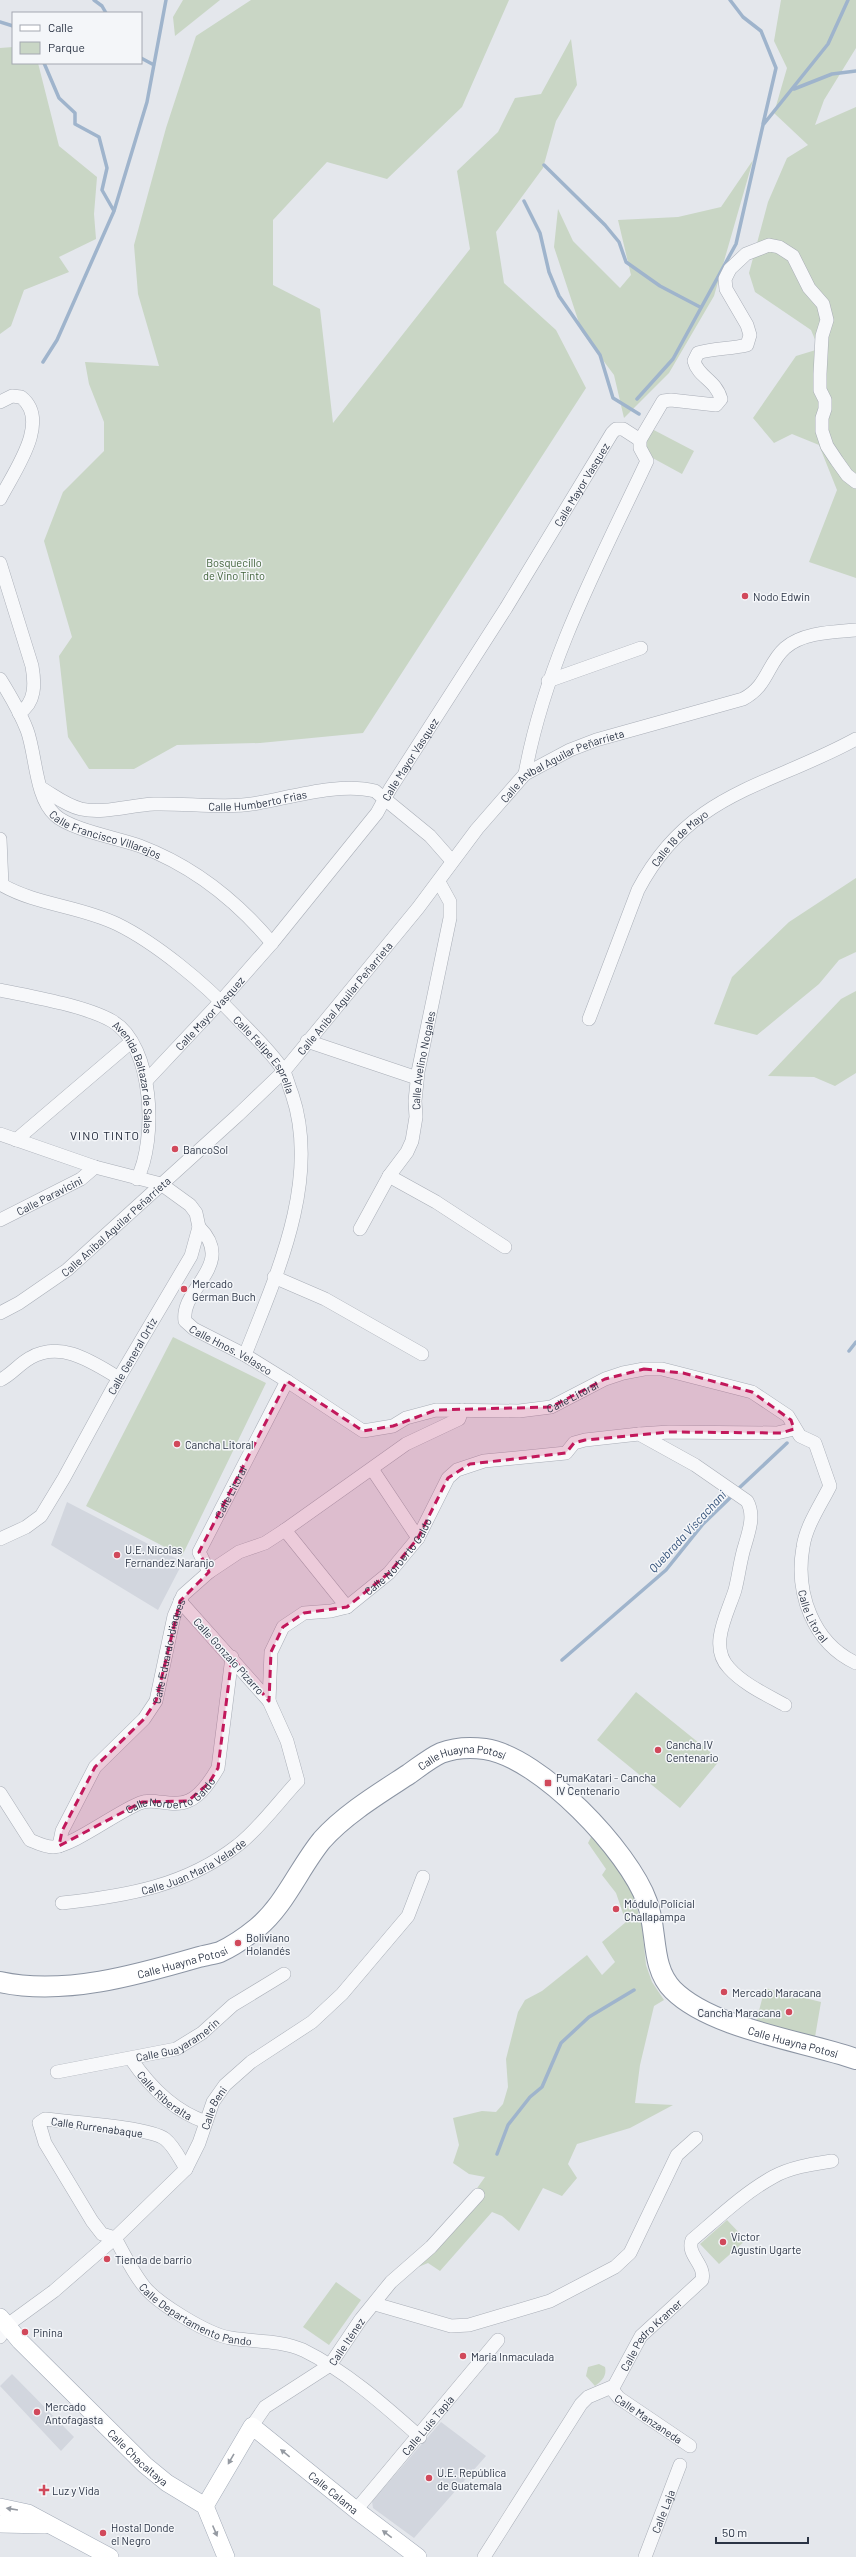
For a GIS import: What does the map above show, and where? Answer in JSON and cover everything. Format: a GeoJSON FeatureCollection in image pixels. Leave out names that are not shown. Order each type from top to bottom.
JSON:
{"type":"FeatureCollection","features":[{"type":"Feature","properties":{"kind":"highway","name":"Calle Huayna Potosí"},"geometry":{"type":"LineString","coordinates":[[0,1982],[25,1986],[91,1982],[162,1969],[219,1952],[259,1927],[271,1913],[323,1840],[374,1798],[442,1753],[469,1748],[485,1749],[516,1760],[533,1771],[604,1833],[631,1871],[647,1901],[660,1973],[673,1990],[705,2011],[735,2023],[856,2059]]}},
{"type":"Feature","properties":{"kind":"main road","name":"Calle Chacaltaya"},"geometry":{"type":"LineString","coordinates":[[2,2327],[145,2465],[167,2483],[205,2506]]}},
{"type":"Feature","properties":{"kind":"main road","name":"Calle Iténez"},"geometry":{"type":"LineString","coordinates":[[205,2506],[252,2426]]}},
{"type":"Feature","properties":{"kind":"main road","name":"Calle Calama"},"geometry":{"type":"LineString","coordinates":[[252,2426],[356,2510],[418,2557]]}},
{"type":"Feature","properties":{"kind":"main road"},"geometry":{"type":"LineString","coordinates":[[205,2506],[226,2557]]}},
{"type":"Feature","properties":{"kind":"main road"},"geometry":{"type":"LineString","coordinates":[[0,2507],[28,2513],[47,2525],[105,2555]]}},
{"type":"Feature","properties":{"kind":"main road"},"geometry":{"type":"LineString","coordinates":[[0,2524],[47,2525]]}},
{"type":"Feature","properties":{"kind":"street"},"geometry":{"type":"LineString","coordinates":[[525,774],[531,738],[548,681],[578,609],[647,461],[640,448],[640,440],[664,401],[672,400],[716,405],[721,399],[716,386],[695,367],[694,361],[698,354],[709,350],[724,350],[747,345],[750,335],[747,325],[726,289],[725,279],[730,269],[741,258],[769,245],[779,247],[792,256],[809,288],[823,304],[827,320],[822,336],[820,374],[820,390],[825,400],[825,409],[822,418],[822,431],[827,446],[837,461],[856,482]]}},
{"type":"Feature","properties":{"kind":"street"},"geometry":{"type":"LineString","coordinates":[[0,402],[12,396],[21,397],[28,405],[34,424],[30,442],[0,499]]}},
{"type":"Feature","properties":{"kind":"street","name":"Calle Mayor Vasquez"},"geometry":{"type":"LineString","coordinates":[[146,1081],[221,1001],[272,943],[377,813],[506,608],[612,433],[616,429],[623,429],[640,440]]}},
{"type":"Feature","properties":{"kind":"street"},"geometry":{"type":"LineString","coordinates":[[0,563],[32,666],[35,684],[30,701],[19,713]]}},
{"type":"Feature","properties":{"kind":"street","name":"Calle Anibal Aguilar Peñarrieta"},"geometry":{"type":"LineString","coordinates":[[0,1313],[19,1303],[67,1270],[238,1115],[284,1071],[307,1041],[439,882],[452,861],[477,829],[525,774],[570,750],[596,740],[694,713],[753,694],[759,688],[784,649],[792,642],[832,632],[856,630]]}},
{"type":"Feature","properties":{"kind":"street"},"geometry":{"type":"LineString","coordinates":[[548,681],[641,648]]}},
{"type":"Feature","properties":{"kind":"street","name":"Calle Francisco Villarejos"},"geometry":{"type":"LineString","coordinates":[[0,679],[27,730],[41,788],[46,803],[55,815],[64,821],[140,846],[189,868],[225,894],[272,943]]}},
{"type":"Feature","properties":{"kind":"street","name":"Calle 18 de Mayo"},"geometry":{"type":"LineString","coordinates":[[589,1019],[638,890],[648,871],[676,837],[712,806],[768,778],[856,739]]}},
{"type":"Feature","properties":{"kind":"street","name":"Calle Humberto Frias"},"geometry":{"type":"LineString","coordinates":[[41,788],[62,803],[83,809],[96,810],[153,804],[250,804],[344,787],[375,791],[430,836],[452,861]]}},
{"type":"Feature","properties":{"kind":"street","name":"Calle Felipe Esprella"},"geometry":{"type":"LineString","coordinates":[[0,839],[2,885],[17,894],[88,912],[118,924],[150,942],[221,1001],[284,1071],[297,1110],[302,1136],[298,1195],[274,1277],[245,1355]]}},
{"type":"Feature","properties":{"kind":"street","name":"Calle Avelino Nogales"},"geometry":{"type":"LineString","coordinates":[[360,1230],[389,1176],[407,1152],[412,1141],[416,1117],[417,1078],[450,918],[450,902],[439,882]]}},
{"type":"Feature","properties":{"kind":"street","name":"Avenida Baltazar de Salas"},"geometry":{"type":"LineString","coordinates":[[0,990],[37,997],[102,1016],[121,1027],[131,1042],[146,1081],[150,1122],[146,1152],[137,1179]]}},
{"type":"Feature","properties":{"kind":"street"},"geometry":{"type":"LineString","coordinates":[[307,1041],[417,1078]]}},
{"type":"Feature","properties":{"kind":"street"},"geometry":{"type":"LineString","coordinates":[[16,1140],[131,1042]]}},
{"type":"Feature","properties":{"kind":"street"},"geometry":{"type":"LineString","coordinates":[[0,1134],[95,1167],[161,1184],[190,1205],[196,1213],[199,1228]]}},
{"type":"Feature","properties":{"kind":"street","name":"Calle Paravicini"},"geometry":{"type":"LineString","coordinates":[[0,1220],[81,1179],[95,1167]]}},
{"type":"Feature","properties":{"kind":"street"},"geometry":{"type":"LineString","coordinates":[[389,1176],[436,1202],[505,1247]]}},
{"type":"Feature","properties":{"kind":"street","name":"Calle Hnos. Velasco"},"geometry":{"type":"LineString","coordinates":[[199,1228],[208,1236],[212,1254],[210,1265],[200,1286],[185,1310],[185,1321],[194,1329],[245,1355],[288,1381]]}},
{"type":"Feature","properties":{"kind":"street","name":"Calle General Ortiz"},"geometry":{"type":"LineString","coordinates":[[0,1539],[26,1528],[40,1516],[191,1256],[199,1228]]}},
{"type":"Feature","properties":{"kind":"street"},"geometry":{"type":"LineString","coordinates":[[274,1277],[325,1298],[422,1354]]}},
{"type":"Feature","properties":{"kind":"street"},"geometry":{"type":"LineString","coordinates":[[0,1380],[36,1355],[61,1350],[90,1361],[119,1378]]}},
{"type":"Feature","properties":{"kind":"street","name":"Calle Litoral"},"geometry":{"type":"LineString","coordinates":[[208,1572],[199,1552],[288,1381],[363,1431],[393,1426],[406,1418],[436,1410],[513,1411],[551,1407],[611,1377],[644,1368],[662,1369],[752,1392],[788,1416],[794,1429],[800,1436],[815,1443],[830,1486],[808,1529],[803,1546],[802,1583],[805,1600],[820,1635],[835,1649],[856,1663]]}},
{"type":"Feature","properties":{"kind":"street","name":"Calle Eduardo Idiaques"},"geometry":{"type":"LineString","coordinates":[[58,1846],[62,1831],[95,1767],[144,1719],[156,1701],[174,1616],[180,1601],[208,1572],[239,1552],[265,1543],[406,1444],[459,1419],[462,1410]]}},
{"type":"Feature","properties":{"kind":"street"},"geometry":{"type":"LineString","coordinates":[[639,1434],[683,1432],[777,1433],[794,1429]]}},
{"type":"Feature","properties":{"kind":"street"},"geometry":{"type":"LineString","coordinates":[[639,1434],[695,1465],[747,1501],[750,1506],[751,1526],[741,1558],[735,1591],[722,1630],[723,1658],[728,1668],[785,1706]]}},
{"type":"Feature","properties":{"kind":"street","name":"Calle Norberto Galdo"},"geometry":{"type":"LineString","coordinates":[[269,1701],[271,1652],[283,1627],[304,1613],[331,1611],[347,1607],[389,1573],[418,1538],[448,1478],[457,1470],[484,1461],[566,1453],[574,1443],[585,1440],[639,1434]]}},
{"type":"Feature","properties":{"kind":"street"},"geometry":{"type":"LineString","coordinates":[[372,1469],[418,1538]]}},
{"type":"Feature","properties":{"kind":"street"},"geometry":{"type":"LineString","coordinates":[[284,1530],[347,1607]]}},
{"type":"Feature","properties":{"kind":"street","name":"Calle Gonzalo Pizarro"},"geometry":{"type":"LineString","coordinates":[[180,1601],[232,1657],[269,1701],[287,1741],[298,1781]]}},
{"type":"Feature","properties":{"kind":"street","name":"Calle Norberto Galdo"},"geometry":{"type":"LineString","coordinates":[[58,1846],[142,1802],[168,1804],[188,1802],[209,1783],[218,1768],[221,1752],[232,1657]]}},
{"type":"Feature","properties":{"kind":"street","name":"Calle Juan Maria Velarde"},"geometry":{"type":"LineString","coordinates":[[62,1903],[110,1898],[147,1889],[193,1874],[239,1845],[298,1781]]}},
{"type":"Feature","properties":{"kind":"street"},"geometry":{"type":"LineString","coordinates":[[0,1793],[30,1840],[45,1846],[58,1846]]}},
{"type":"Feature","properties":{"kind":"street","name":"Calle Beni"},"geometry":{"type":"LineString","coordinates":[[2,2327],[54,2291],[115,2238],[186,2169],[199,2144],[213,2102],[234,2075],[312,2022],[342,1994],[408,1916],[423,1877]]}},
{"type":"Feature","properties":{"kind":"street","name":"Calle Guayaramerin"},"geometry":{"type":"LineString","coordinates":[[57,2072],[131,2059],[176,2049],[187,2044],[233,2005],[284,1974]]}},
{"type":"Feature","properties":{"kind":"street","name":"Calle Riberalta"},"geometry":{"type":"LineString","coordinates":[[131,2059],[147,2083],[189,2116],[206,2122]]}},
{"type":"Feature","properties":{"kind":"street","name":"Calle Rurrenabaque"},"geometry":{"type":"LineString","coordinates":[[115,2238],[102,2234],[92,2221],[45,2143],[39,2130],[40,2120],[115,2127],[158,2136],[165,2139],[174,2149],[186,2169]]}},
{"type":"Feature","properties":{"kind":"street"},"geometry":{"type":"LineString","coordinates":[[375,2304],[457,2326],[469,2325],[550,2301],[588,2282],[615,2267],[630,2253],[677,2155],[696,2138]]}},
{"type":"Feature","properties":{"kind":"street","name":"Calle Pedro Kramer"},"geometry":{"type":"LineString","coordinates":[[611,2388],[618,2382],[631,2351],[641,2336],[703,2279],[702,2270],[691,2249],[692,2240],[773,2176],[804,2165],[832,2160]]}},
{"type":"Feature","properties":{"kind":"street","name":"Calle Iténez"},"geometry":{"type":"LineString","coordinates":[[252,2426],[265,2406],[330,2365],[361,2319],[375,2304],[391,2282],[431,2247],[478,2195]]}},
{"type":"Feature","properties":{"kind":"street","name":"Calle Departamento Pando"},"geometry":{"type":"LineString","coordinates":[[115,2238],[143,2286],[202,2328],[229,2338],[289,2345],[330,2365],[379,2401],[420,2437]]}},
{"type":"Feature","properties":{"kind":"street","name":"Calle Luis Tapia"},"geometry":{"type":"LineString","coordinates":[[356,2510],[420,2437],[498,2340]]}},
{"type":"Feature","properties":{"kind":"street"},"geometry":{"type":"LineString","coordinates":[[484,2557],[581,2404],[588,2397],[611,2388]]}},
{"type":"Feature","properties":{"kind":"street","name":"Calle Manzaneda"},"geometry":{"type":"LineString","coordinates":[[611,2388],[619,2398],[690,2446]]}},
{"type":"Feature","properties":{"kind":"street","name":"Calle Laja"},"geometry":{"type":"LineString","coordinates":[[646,2557],[680,2465]]}},
{"type":"Feature","properties":{"kind":"highlighted area"},"geometry":{"type":"Polygon","coordinates":[[[644,1369],[683,1373],[752,1392],[791,1420],[794,1429],[781,1433],[669,1432],[585,1440],[574,1443],[566,1453],[470,1464],[448,1478],[418,1538],[389,1573],[347,1607],[304,1613],[283,1627],[271,1652],[269,1701],[232,1657],[218,1768],[209,1783],[199,1793],[188,1801],[142,1802],[59,1846],[62,1831],[95,1767],[144,1719],[156,1701],[180,1601],[209,1572],[199,1552],[287,1381],[363,1431],[393,1426],[436,1410],[551,1407],[605,1379],[644,1369]]]}},
{"type":"Feature","properties":{"kind":"shaded area"},"geometry":{"type":"Polygon","coordinates":[[[67,1502],[183,1562],[158,1610],[51,1545],[67,1502]]]}},
{"type":"Feature","properties":{"kind":"shaded area","name":"Mercado Antofagasta"},"geometry":{"type":"Polygon","coordinates":[[[12,2374],[74,2437],[61,2451],[0,2386],[12,2374]]]}},
{"type":"Feature","properties":{"kind":"shaded area","name":"U.E. República de Guatemala"},"geometry":{"type":"Polygon","coordinates":[[[441,2422],[486,2456],[414,2538],[373,2508],[372,2501],[441,2422]]]}},
{"type":"Feature","properties":{"kind":"green space"},"geometry":{"type":"Polygon","coordinates":[[[183,0],[220,0],[175,36],[173,17],[183,0]]]}},
{"type":"Feature","properties":{"kind":"green space","name":"Bosquecillo de Vino Tinto"},"geometry":{"type":"Polygon","coordinates":[[[251,0],[509,0],[462,107],[387,179],[327,162],[273,220],[273,285],[320,309],[333,423],[470,249],[457,171],[498,132],[515,98],[541,94],[571,39],[577,85],[556,121],[543,168],[496,232],[504,283],[556,330],[586,388],[363,733],[260,743],[177,745],[134,769],[89,769],[68,737],[59,656],[72,637],[44,541],[63,492],[104,451],[104,422],[89,384],[85,362],[159,366],[138,294],[134,245],[166,128],[196,36],[251,0]]]}},
{"type":"Feature","properties":{"kind":"green space"},"geometry":{"type":"Polygon","coordinates":[[[781,0],[856,0],[856,48],[824,100],[815,125],[856,107],[856,578],[809,562],[837,490],[819,445],[792,434],[774,443],[753,418],[796,356],[819,349],[811,330],[755,292],[749,273],[768,202],[787,158],[808,145],[774,113],[787,68],[774,41],[781,0]]]}},
{"type":"Feature","properties":{"kind":"green space"},"geometry":{"type":"Polygon","coordinates":[[[12,47],[12,64],[38,64],[59,146],[97,177],[94,214],[96,239],[59,257],[69,272],[24,290],[11,326],[0,334],[0,48],[12,47]]]}},
{"type":"Feature","properties":{"kind":"green space"},"geometry":{"type":"Polygon","coordinates":[[[753,160],[714,296],[669,373],[624,418],[614,375],[582,332],[554,247],[558,209],[573,241],[620,288],[631,275],[618,220],[678,217],[721,207],[753,160]]]}},
{"type":"Feature","properties":{"kind":"green space"},"geometry":{"type":"Polygon","coordinates":[[[650,428],[694,451],[682,474],[638,450],[650,428]]]}},
{"type":"Feature","properties":{"kind":"green space"},"geometry":{"type":"Polygon","coordinates":[[[856,878],[856,952],[839,960],[819,984],[757,1035],[714,1024],[732,977],[789,922],[856,878]]]}},
{"type":"Feature","properties":{"kind":"green space"},"geometry":{"type":"Polygon","coordinates":[[[856,991],[856,1073],[835,1086],[814,1077],[768,1076],[841,999],[856,991]]]}},
{"type":"Feature","properties":{"kind":"green space","name":"Cancha Litoral"},"geometry":{"type":"Polygon","coordinates":[[[173,1337],[266,1383],[182,1556],[86,1506],[173,1337]]]}},
{"type":"Feature","properties":{"kind":"green space","name":"Cancha IV Centenario"},"geometry":{"type":"Polygon","coordinates":[[[636,1692],[720,1760],[680,1808],[597,1740],[636,1692]]]}},
{"type":"Feature","properties":{"kind":"green space"},"geometry":{"type":"Polygon","coordinates":[[[592,1835],[630,1883],[642,1926],[646,1965],[652,1982],[664,2000],[654,2006],[640,2065],[635,2103],[673,2105],[630,2128],[577,2144],[568,2164],[577,2178],[562,2196],[543,2188],[519,2231],[502,2216],[492,2212],[440,2271],[428,2263],[399,2275],[450,2226],[485,2177],[469,2174],[453,2163],[459,2145],[453,2118],[482,2111],[496,2112],[503,2104],[508,2087],[506,2059],[518,2012],[525,2000],[542,1991],[587,1955],[602,1975],[615,1962],[602,1942],[626,1922],[616,1893],[602,1875],[606,1869],[588,1843],[592,1835]]]}},
{"type":"Feature","properties":{"kind":"green space","name":"Cancha Maracana"},"geometry":{"type":"Polygon","coordinates":[[[765,1988],[821,2002],[815,2037],[756,2022],[765,1988]]]}},
{"type":"Feature","properties":{"kind":"green space","name":"Victor Agustín Ugarte"},"geometry":{"type":"Polygon","coordinates":[[[727,2220],[746,2240],[719,2264],[700,2244],[727,2220]]]}},
{"type":"Feature","properties":{"kind":"green space"},"geometry":{"type":"Polygon","coordinates":[[[336,2282],[361,2300],[329,2345],[303,2327],[336,2282]]]}},
{"type":"Feature","properties":{"kind":"green space"},"geometry":{"type":"Polygon","coordinates":[[[599,2364],[605,2367],[605,2376],[595,2386],[586,2376],[588,2367],[599,2364]]]}},
{"type":"Feature","properties":{"kind":"waterway"},"geometry":{"type":"LineString","coordinates":[[94,0],[102,6],[105,12]]}},
{"type":"Feature","properties":{"kind":"waterway"},"geometry":{"type":"LineString","coordinates":[[43,362],[57,340],[114,211],[147,102],[166,0]]}},
{"type":"Feature","properties":{"kind":"waterway"},"geometry":{"type":"LineString","coordinates":[[730,0],[743,17],[761,31],[776,68],[763,124]]}},
{"type":"Feature","properties":{"kind":"waterway"},"geometry":{"type":"LineString","coordinates":[[637,399],[673,359],[736,244],[763,125],[828,44],[848,0]]}},
{"type":"Feature","properties":{"kind":"waterway"},"geometry":{"type":"LineString","coordinates":[[0,22],[12,26]]}},
{"type":"Feature","properties":{"kind":"waterway"},"geometry":{"type":"LineString","coordinates":[[142,59],[154,65]]}},
{"type":"Feature","properties":{"kind":"waterway"},"geometry":{"type":"LineString","coordinates":[[44,64],[59,98],[75,113],[75,124],[99,137],[107,168],[102,190],[114,211]]}},
{"type":"Feature","properties":{"kind":"waterway"},"geometry":{"type":"LineString","coordinates":[[794,89],[832,74],[856,71]]}},
{"type":"Feature","properties":{"kind":"waterway"},"geometry":{"type":"LineString","coordinates":[[544,165],[605,225],[619,242],[626,262],[660,286],[700,307]]}},
{"type":"Feature","properties":{"kind":"waterway"},"geometry":{"type":"LineString","coordinates":[[524,201],[540,233],[549,272],[559,296],[600,355],[613,398],[639,414]]}},
{"type":"Feature","properties":{"kind":"waterway","name":"Quebrada Viscachani"},"geometry":{"type":"LineString","coordinates":[[849,1351],[856,1342]]}},
{"type":"Feature","properties":{"kind":"waterway","name":"Quebrada Viscachani"},"geometry":{"type":"LineString","coordinates":[[737,1490],[787,1443]]}},
{"type":"Feature","properties":{"kind":"waterway","name":"Quebrada Viscachani"},"geometry":{"type":"LineString","coordinates":[[562,1660],[666,1570],[703,1524],[733,1495]]}},
{"type":"Feature","properties":{"kind":"waterway"},"geometry":{"type":"LineString","coordinates":[[497,2154],[508,2125],[530,2097],[542,2087],[561,2043],[589,2017],[634,1990]]}},
{"type":"Feature","properties":{"kind":"place","name":"Nodo Edwin"},"geometry":{"type":"Point","coordinates":[745,596]}},
{"type":"Feature","properties":{"kind":"place","name":"BancoSol"},"geometry":{"type":"Point","coordinates":[175,1149]}},
{"type":"Feature","properties":{"kind":"place","name":"Mercado German Buch"},"geometry":{"type":"Point","coordinates":[184,1289]}},
{"type":"Feature","properties":{"kind":"place","name":"Cancha Litoral"},"geometry":{"type":"Point","coordinates":[177,1444]}},
{"type":"Feature","properties":{"kind":"place","name":"U.E. Nicolas Fernandez Naranjo"},"geometry":{"type":"Point","coordinates":[117,1555]}},
{"type":"Feature","properties":{"kind":"place","name":"Cancha IV Centenario"},"geometry":{"type":"Point","coordinates":[658,1750]}},
{"type":"Feature","properties":{"kind":"place","name":"PumaKatari - Cancha IV Centenario"},"geometry":{"type":"Point","coordinates":[548,1783]}},
{"type":"Feature","properties":{"kind":"place","name":"Módulo Policial Challapampa"},"geometry":{"type":"Point","coordinates":[616,1909]}},
{"type":"Feature","properties":{"kind":"place","name":"Boliviano Holandés"},"geometry":{"type":"Point","coordinates":[238,1943]}},
{"type":"Feature","properties":{"kind":"place","name":"Mercado Maracana"},"geometry":{"type":"Point","coordinates":[724,1992]}},
{"type":"Feature","properties":{"kind":"place","name":"Cancha Maracana"},"geometry":{"type":"Point","coordinates":[789,2012]}},
{"type":"Feature","properties":{"kind":"place","name":"Victor Agustín Ugarte"},"geometry":{"type":"Point","coordinates":[723,2242]}},
{"type":"Feature","properties":{"kind":"place","name":"Tienda de barrio"},"geometry":{"type":"Point","coordinates":[107,2259]}},
{"type":"Feature","properties":{"kind":"place","name":"Pinina"},"geometry":{"type":"Point","coordinates":[25,2332]}},
{"type":"Feature","properties":{"kind":"place","name":"Maria Inmaculada"},"geometry":{"type":"Point","coordinates":[463,2356]}},
{"type":"Feature","properties":{"kind":"place","name":"Mercado Antofagasta"},"geometry":{"type":"Point","coordinates":[37,2412]}},
{"type":"Feature","properties":{"kind":"place","name":"U.E. República de Guatemala"},"geometry":{"type":"Point","coordinates":[429,2478]}},
{"type":"Feature","properties":{"kind":"place","name":"Luz y Vida"},"geometry":{"type":"Point","coordinates":[44,2490]}},
{"type":"Feature","properties":{"kind":"place","name":"Hostal Donde el Negro"},"geometry":{"type":"Point","coordinates":[103,2533]}},
{"type":"Feature","properties":{"kind":"district","name":"VINO TINTO"},"geometry":{"type":"Point","coordinates":[105,1135]}}]}
